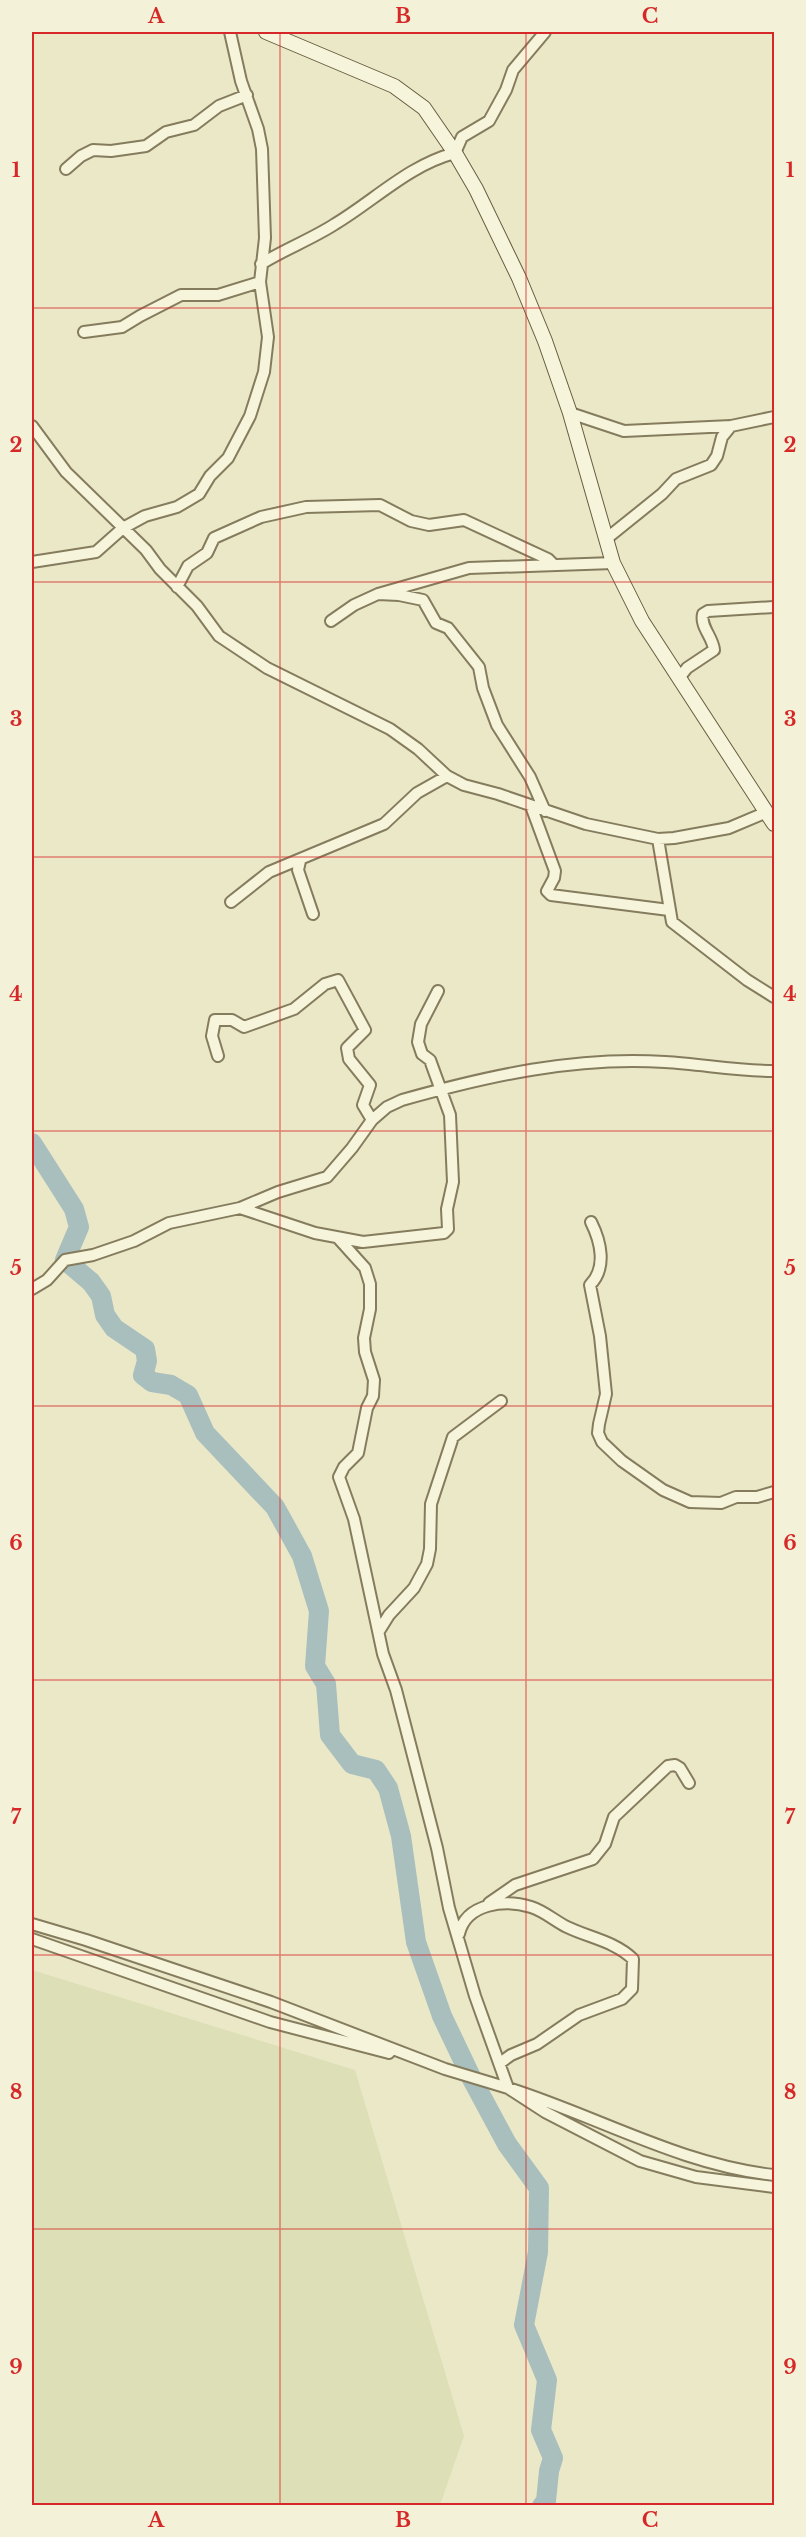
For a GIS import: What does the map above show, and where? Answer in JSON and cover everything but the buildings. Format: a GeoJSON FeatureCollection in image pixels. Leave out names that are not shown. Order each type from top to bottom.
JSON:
{"type":"FeatureCollection","features":[{"type":"Feature","properties":{"kind":"street"},"geometry":{"type":"LineString","coordinates":[[32,562],[96,552],[123,528],[145,516],[177,507],[199,494],[210,476],[224,464],[250,416],[264,372],[268,337],[260,282],[265,237],[262,149],[230,32]]}},
{"type":"Feature","properties":{"kind":"street"},"geometry":{"type":"LineString","coordinates":[[32,426],[66,472],[146,550],[177,587],[197,606],[219,636],[267,668],[390,729],[418,749],[447,776],[464,785],[586,824],[658,839],[729,828],[771,818],[642,621],[613,563],[570,413],[519,278],[476,189],[455,153],[424,108],[394,86],[266,32]]}},
{"type":"Feature","properties":{"kind":"street"},"geometry":{"type":"LineString","coordinates":[[455,153],[462,137],[489,122],[506,90],[513,70],[545,32]]}},
{"type":"Feature","properties":{"kind":"street"},"geometry":{"type":"LineString","coordinates":[[66,169],[93,150],[111,151],[146,146],[166,132],[194,125],[219,106],[247,95]]}},
{"type":"Feature","properties":{"kind":"street"},"geometry":{"type":"LineString","coordinates":[[261,264],[334,225],[409,173],[436,158],[455,153]]}},
{"type":"Feature","properties":{"kind":"street"},"geometry":{"type":"LineString","coordinates":[[84,332],[122,327],[181,295],[218,295],[260,282]]}},
{"type":"Feature","properties":{"kind":"street"},"geometry":{"type":"LineString","coordinates":[[570,413],[624,432],[732,426],[774,417]]}},
{"type":"Feature","properties":{"kind":"street"},"geometry":{"type":"LineString","coordinates":[[606,539],[662,494],[676,479],[711,465],[717,456],[722,437],[732,426]]}},
{"type":"Feature","properties":{"kind":"street"},"geometry":{"type":"LineString","coordinates":[[177,587],[188,566],[207,552],[214,538],[261,517],[306,507],[380,505],[411,521],[429,525],[464,520],[548,559],[553,564]]}},
{"type":"Feature","properties":{"kind":"street"},"geometry":{"type":"LineString","coordinates":[[332,621],[354,605],[378,594],[469,568],[613,563]]}},
{"type":"Feature","properties":{"kind":"street"},"geometry":{"type":"LineString","coordinates":[[378,594],[423,600],[436,623],[448,628],[479,667],[483,688],[497,725],[530,777],[545,811]]}},
{"type":"Feature","properties":{"kind":"street"},"geometry":{"type":"LineString","coordinates":[[680,677],[687,668],[714,650],[701,618],[703,614],[708,611],[774,607]]}},
{"type":"Feature","properties":{"kind":"street"},"geometry":{"type":"LineString","coordinates":[[231,902],[269,872],[384,824],[417,793],[447,776]]}},
{"type":"Feature","properties":{"kind":"street"},"geometry":{"type":"LineString","coordinates":[[531,806],[555,871],[547,891],[551,895],[669,910]]}},
{"type":"Feature","properties":{"kind":"street"},"geometry":{"type":"LineString","coordinates":[[658,839],[672,922],[774,998]]}},
{"type":"Feature","properties":{"kind":"street"},"geometry":{"type":"LineString","coordinates":[[300,861],[298,870],[313,914]]}},
{"type":"Feature","properties":{"kind":"street"},"geometry":{"type":"LineString","coordinates":[[218,1056],[212,1036],[215,1020],[232,1020],[244,1027],[294,1009],[325,984],[338,980],[365,1030],[347,1048],[349,1059],[370,1085],[363,1105],[372,1120]]}},
{"type":"Feature","properties":{"kind":"street"},"geometry":{"type":"LineString","coordinates":[[240,1208],[315,1233],[338,1238],[379,1241],[444,1233],[448,1229],[447,1209],[453,1182],[450,1115],[430,1060],[422,1054],[418,1042],[421,1024],[438,991]]}},
{"type":"Feature","properties":{"kind":"street"},"geometry":{"type":"LineString","coordinates":[[32,1289],[47,1280],[65,1260],[93,1255],[134,1242],[168,1223],[240,1208],[278,1192],[327,1177],[372,1120],[387,1107],[442,1089],[527,1069],[566,1064],[664,1062],[750,1071],[774,1071]]}},
{"type":"Feature","properties":{"kind":"street"},"geometry":{"type":"LineString","coordinates":[[591,1222],[598,1237],[601,1265],[598,1278],[590,1285],[600,1336],[606,1394],[598,1424],[598,1433],[602,1442],[622,1461],[663,1490],[690,1502],[721,1503],[736,1497],[757,1497],[774,1492]]}},
{"type":"Feature","properties":{"kind":"street"},"geometry":{"type":"LineString","coordinates":[[338,1238],[365,1268],[369,1284],[370,1309],[364,1338],[365,1352],[374,1380],[373,1396],[367,1408],[358,1453],[344,1467],[339,1477],[354,1519],[379,1631],[437,1848],[449,1908],[508,2088],[545,2112],[640,2161],[696,2177],[774,2187]]}},
{"type":"Feature","properties":{"kind":"street"},"geometry":{"type":"LineString","coordinates":[[379,1631],[389,1615],[414,1588],[427,1564],[432,1504],[453,1437],[501,1401]]}},
{"type":"Feature","properties":{"kind":"street"},"geometry":{"type":"LineString","coordinates":[[484,1907],[515,1886],[593,1859],[605,1844],[614,1817],[668,1766],[675,1765],[680,1768],[689,1783]]}},
{"type":"Feature","properties":{"kind":"street"},"geometry":{"type":"LineString","coordinates":[[459,1934],[461,1923],[468,1914],[498,1903],[516,1903],[534,1908],[568,1927],[622,1948],[633,1959],[632,1989],[622,1999],[579,2015],[537,2044],[500,2063]]}},
{"type":"Feature","properties":{"kind":"street"},"geometry":{"type":"LineString","coordinates":[[32,1924],[271,2002],[444,2069]]}},
{"type":"Feature","properties":{"kind":"street"},"geometry":{"type":"LineString","coordinates":[[32,1939],[270,2022],[444,2069],[549,2101],[690,2157],[749,2172],[774,2175]]}},
{"type":"Feature","properties":{"kind":"green space"},"geometry":{"type":"Polygon","coordinates":[[[32,1970],[355,2070],[464,2436],[440,2505],[32,2505],[32,1970]]]}},
{"type":"Feature","properties":{"kind":"waterway"},"geometry":{"type":"LineString","coordinates":[[32,1143],[74,1209],[79,1227],[65,1260],[91,1282],[101,1296],[105,1315],[114,1328],[145,1349],[147,1361],[143,1375],[152,1382],[171,1385],[188,1395],[205,1433],[275,1507],[302,1556],[319,1611],[315,1666],[326,1684],[330,1735],[352,1764],[376,1770],[388,1788],[401,1836],[416,1942],[442,2016],[507,2144],[539,2188],[538,2252],[524,2325],[547,2380],[541,2430],[553,2458],[549,2471],[546,2501],[542,2506]]}}]}
